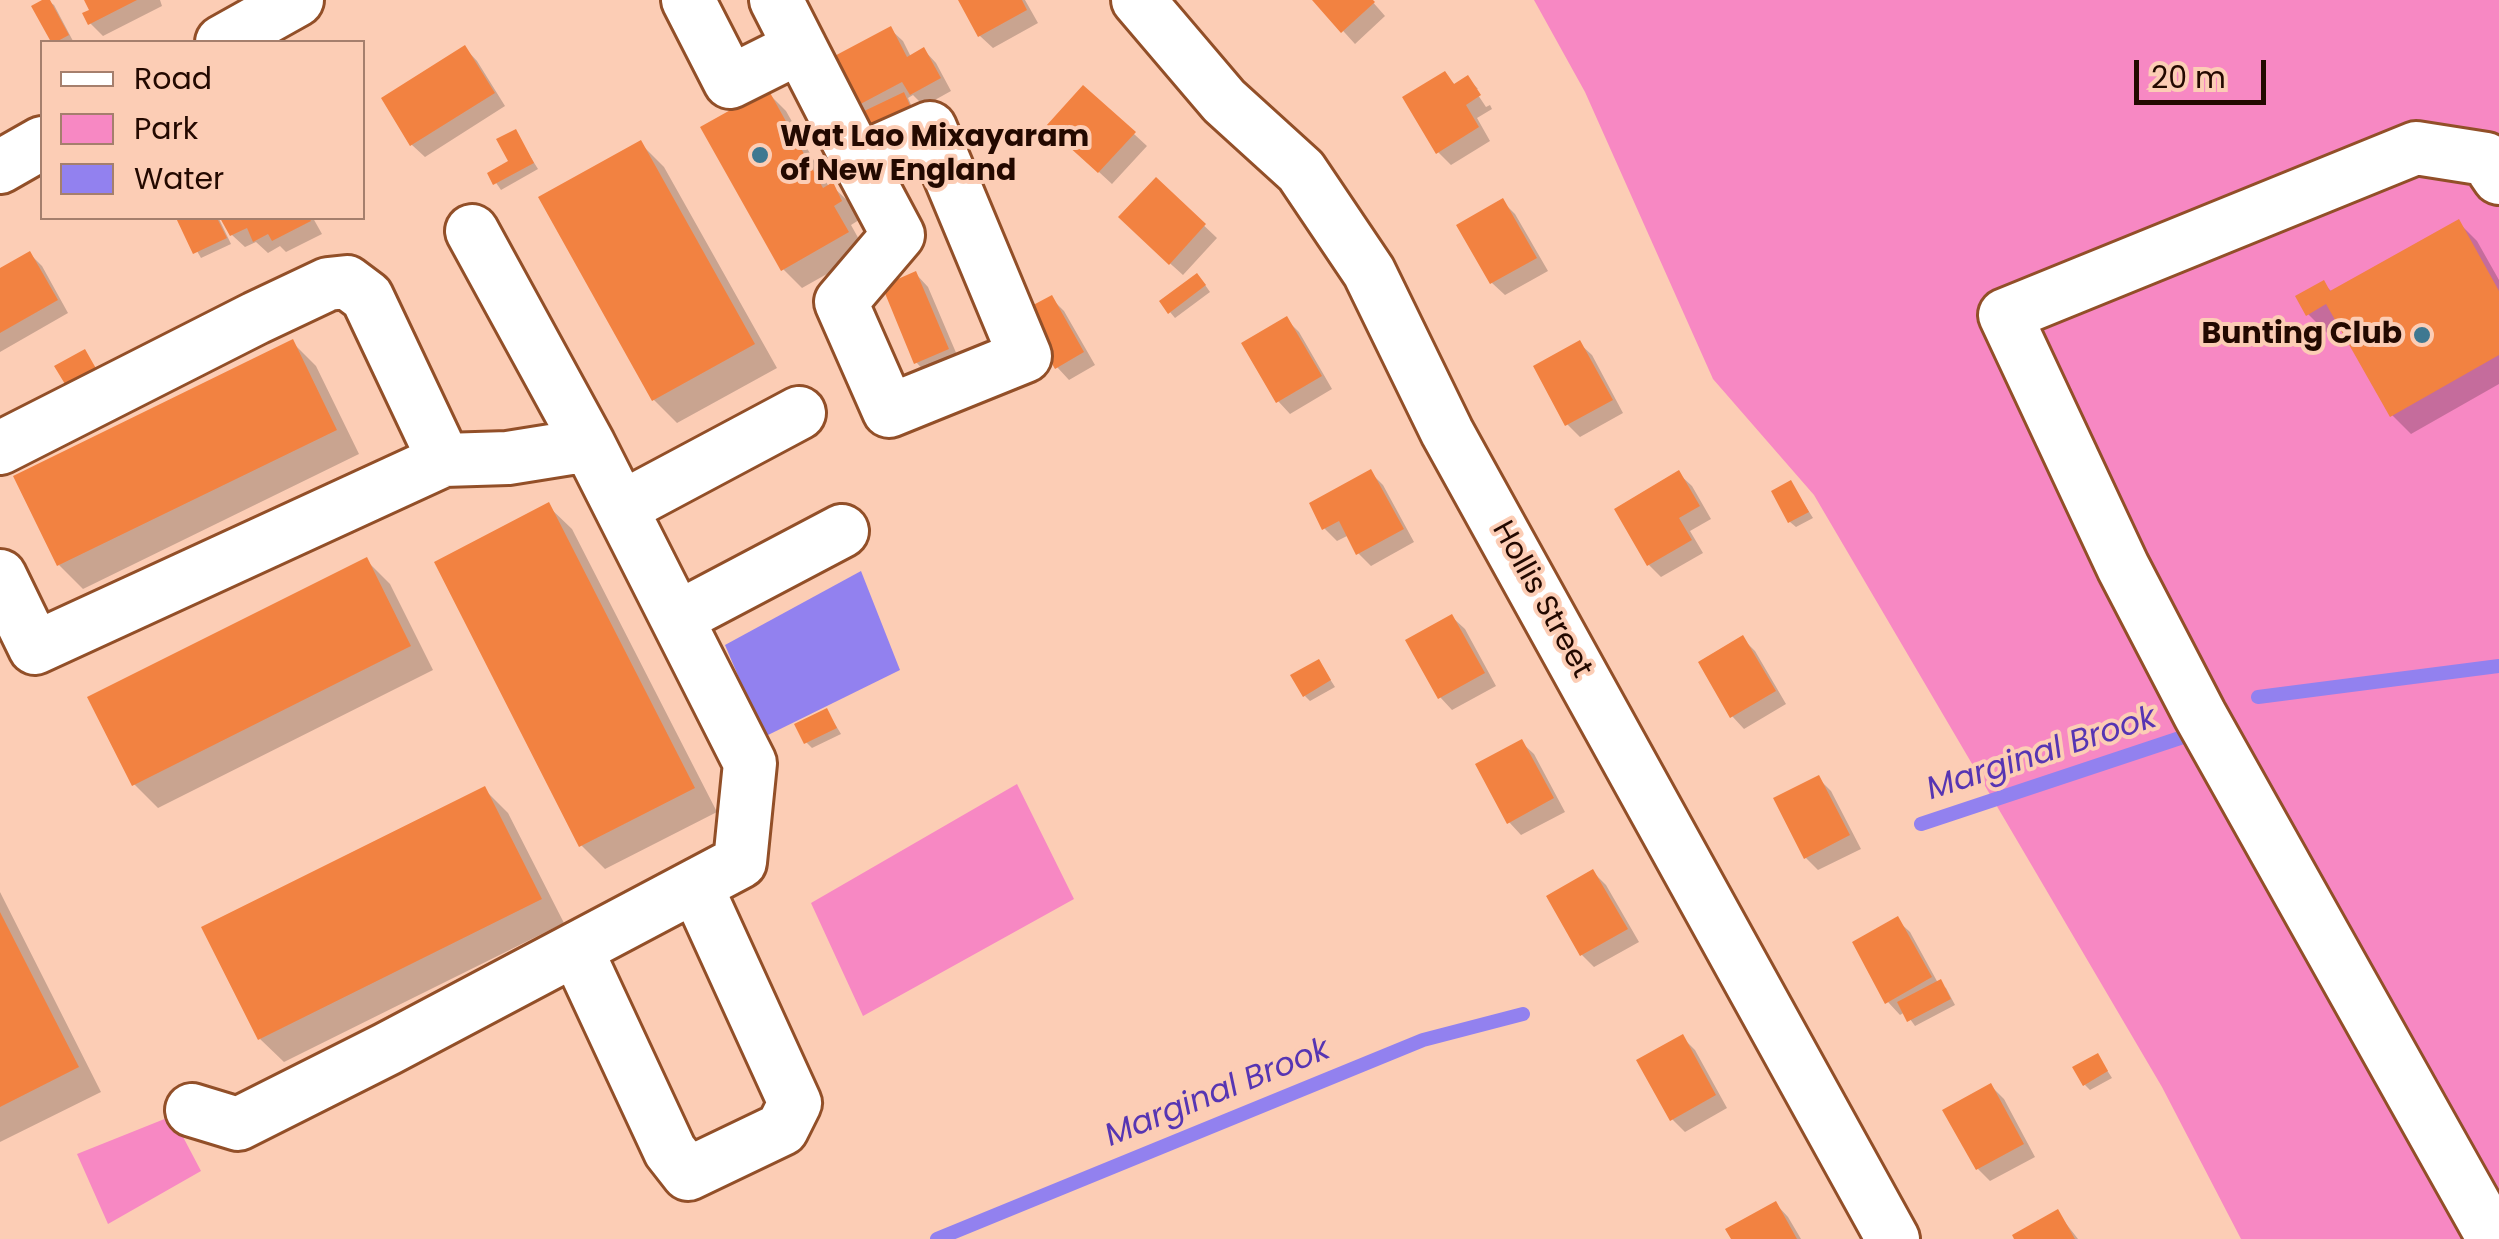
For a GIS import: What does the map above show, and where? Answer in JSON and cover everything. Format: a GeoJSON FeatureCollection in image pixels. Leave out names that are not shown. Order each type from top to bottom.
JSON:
{"type":"FeatureCollection","features":[{"type":"Feature","properties":{"kind":"street"},"geometry":{"type":"LineString","coordinates":[[688,0],[730,82],[800,47]]}},
{"type":"Feature","properties":{"kind":"street"},"geometry":{"type":"LineString","coordinates":[[776,0],[858,160],[898,236],[842,302],[888,411],[1025,356],[930,128],[858,160]]}},
{"type":"Feature","properties":{"kind":"street","name":"Hollis Street"},"geometry":{"type":"LineString","coordinates":[[1138,0],[1224,101],[1301,171],[1369,272],[1447,432],[1893,1239]]}},
{"type":"Feature","properties":{"kind":"street"},"geometry":{"type":"LineString","coordinates":[[0,166],[40,144]]}},
{"type":"Feature","properties":{"kind":"street"},"geometry":{"type":"LineString","coordinates":[[2494,1239],[2192,698],[2124,567],[2005,315],[2416,148],[2486,159],[2499,178]]}},
{"type":"Feature","properties":{"kind":"street"},"geometry":{"type":"LineString","coordinates":[[192,1110],[238,1124],[740,862],[750,762],[589,445],[472,231]]}},
{"type":"Feature","properties":{"kind":"street"},"geometry":{"type":"LineString","coordinates":[[0,448],[256,318],[328,284],[347,282],[367,297],[444,460]]}},
{"type":"Feature","properties":{"kind":"street"},"geometry":{"type":"LineString","coordinates":[[621,508],[798,414]]}},
{"type":"Feature","properties":{"kind":"street"},"geometry":{"type":"LineString","coordinates":[[0,576],[35,648],[444,460],[508,458],[589,445]]}},
{"type":"Feature","properties":{"kind":"street"},"geometry":{"type":"LineString","coordinates":[[677,618],[842,531]]}},
{"type":"Feature","properties":{"kind":"street"},"geometry":{"type":"LineString","coordinates":[[576,949],[670,1152],[688,1174],[782,1129],[795,1103],[696,886]]}},
{"type":"Feature","properties":{"kind":"green space"},"geometry":{"type":"Polygon","coordinates":[[[1534,0],[2499,0],[2499,1239],[2241,1239],[2162,1087],[1814,495],[1713,379],[1585,92],[1534,0]]]}},
{"type":"Feature","properties":{"kind":"green space"},"geometry":{"type":"Polygon","coordinates":[[[1017,784],[1074,899],[863,1016],[811,903],[1017,784]]]}},
{"type":"Feature","properties":{"kind":"green space"},"geometry":{"type":"Polygon","coordinates":[[[172,1116],[201,1171],[108,1224],[77,1154],[172,1116]]]}},
{"type":"Feature","properties":{"kind":"water"},"geometry":{"type":"Polygon","coordinates":[[[861,571],[900,670],[764,737],[725,645],[861,571]]]}},
{"type":"Feature","properties":{"kind":"building"},"geometry":{"type":"Polygon","coordinates":[[[50,0],[69,35],[50,40],[31,6],[50,0]]]}},
{"type":"Feature","properties":{"kind":"building"},"geometry":{"type":"Polygon","coordinates":[[[84,0],[137,0],[88,25],[82,13],[89,10],[84,0]]]}},
{"type":"Feature","properties":{"kind":"building"},"geometry":{"type":"Polygon","coordinates":[[[958,0],[1022,0],[1027,10],[978,37],[958,0]]]}},
{"type":"Feature","properties":{"kind":"building"},"geometry":{"type":"Polygon","coordinates":[[[1312,0],[1373,0],[1375,2],[1341,33],[1312,0]]]}},
{"type":"Feature","properties":{"kind":"building"},"geometry":{"type":"Polygon","coordinates":[[[891,26],[907,57],[924,47],[941,78],[910,95],[902,82],[853,108],[827,60],[891,26]]]}},
{"type":"Feature","properties":{"kind":"building"},"geometry":{"type":"Polygon","coordinates":[[[465,45],[495,93],[410,146],[381,98],[465,45]]]}},
{"type":"Feature","properties":{"kind":"building"},"geometry":{"type":"Polygon","coordinates":[[[1445,71],[1454,84],[1468,75],[1481,95],[1466,105],[1479,127],[1436,154],[1402,97],[1445,71]]]}},
{"type":"Feature","properties":{"kind":"building"},"geometry":{"type":"Polygon","coordinates":[[[1083,85],[1136,132],[1098,173],[1046,126],[1083,85]]]}},
{"type":"Feature","properties":{"kind":"building","name":"Wat Lao Mixayaram of New England"},"geometry":{"type":"Polygon","coordinates":[[[768,89],[823,188],[833,182],[842,201],[834,206],[849,232],[781,271],[700,127],[768,89]]]}},
{"type":"Feature","properties":{"kind":"building"},"geometry":{"type":"Polygon","coordinates":[[[904,92],[913,112],[870,133],[860,113],[904,92]]]}},
{"type":"Feature","properties":{"kind":"building"},"geometry":{"type":"Polygon","coordinates":[[[516,129],[534,163],[493,185],[487,173],[508,161],[496,139],[516,129]]]}},
{"type":"Feature","properties":{"kind":"building"},"geometry":{"type":"Polygon","coordinates":[[[641,140],[755,344],[652,401],[538,197],[641,140]]]}},
{"type":"Feature","properties":{"kind":"building"},"geometry":{"type":"Polygon","coordinates":[[[1156,177],[1206,224],[1169,265],[1118,217],[1156,177]]]}},
{"type":"Feature","properties":{"kind":"building"},"geometry":{"type":"Polygon","coordinates":[[[1503,198],[1537,258],[1490,284],[1456,225],[1503,198]]]}},
{"type":"Feature","properties":{"kind":"building","name":"Bunting Club"},"geometry":{"type":"Polygon","coordinates":[[[2459,219],[2499,291],[2499,355],[2390,417],[2326,304],[2306,316],[2295,296],[2324,280],[2330,291],[2459,219]]]}},
{"type":"Feature","properties":{"kind":"building"},"geometry":{"type":"Polygon","coordinates":[[[177,220],[218,220],[227,238],[193,254],[177,220]]]}},
{"type":"Feature","properties":{"kind":"building"},"geometry":{"type":"Polygon","coordinates":[[[221,220],[311,221],[272,241],[268,234],[253,242],[247,228],[230,236],[221,220]]]}},
{"type":"Feature","properties":{"kind":"building"},"geometry":{"type":"Polygon","coordinates":[[[30,251],[58,300],[0,333],[0,268],[30,251]]]}},
{"type":"Feature","properties":{"kind":"building"},"geometry":{"type":"Polygon","coordinates":[[[916,271],[949,349],[914,364],[882,286],[916,271]]]}},
{"type":"Feature","properties":{"kind":"building"},"geometry":{"type":"Polygon","coordinates":[[[1197,273],[1206,285],[1168,314],[1159,301],[1197,273]]]}},
{"type":"Feature","properties":{"kind":"building"},"geometry":{"type":"Polygon","coordinates":[[[1052,295],[1084,352],[1055,369],[1022,311],[1052,295]]]}},
{"type":"Feature","properties":{"kind":"building"},"geometry":{"type":"Polygon","coordinates":[[[1287,316],[1322,376],[1276,403],[1241,343],[1287,316]]]}},
{"type":"Feature","properties":{"kind":"building"},"geometry":{"type":"Polygon","coordinates":[[[293,339],[337,430],[57,566],[13,476],[293,339]]]}},
{"type":"Feature","properties":{"kind":"building"},"geometry":{"type":"Polygon","coordinates":[[[1580,340],[1613,400],[1565,426],[1533,366],[1580,340]]]}},
{"type":"Feature","properties":{"kind":"building"},"geometry":{"type":"Polygon","coordinates":[[[85,349],[98,372],[68,389],[54,366],[85,349]]]}},
{"type":"Feature","properties":{"kind":"building"},"geometry":{"type":"Polygon","coordinates":[[[1371,469],[1404,529],[1356,555],[1339,521],[1322,530],[1309,503],[1371,469]]]}},
{"type":"Feature","properties":{"kind":"building"},"geometry":{"type":"Polygon","coordinates":[[[1679,470],[1700,506],[1679,518],[1692,540],[1647,566],[1614,509],[1679,470]]]}},
{"type":"Feature","properties":{"kind":"building"},"geometry":{"type":"Polygon","coordinates":[[[1791,480],[1809,512],[1788,523],[1771,491],[1791,480]]]}},
{"type":"Feature","properties":{"kind":"building"},"geometry":{"type":"Polygon","coordinates":[[[549,502],[695,788],[579,847],[434,562],[549,502]]]}},
{"type":"Feature","properties":{"kind":"building"},"geometry":{"type":"Polygon","coordinates":[[[367,557],[411,646],[132,786],[87,697],[367,557]]]}},
{"type":"Feature","properties":{"kind":"building"},"geometry":{"type":"Polygon","coordinates":[[[1452,614],[1485,673],[1438,699],[1405,640],[1452,614]]]}},
{"type":"Feature","properties":{"kind":"building"},"geometry":{"type":"Polygon","coordinates":[[[1743,635],[1776,691],[1730,718],[1698,662],[1743,635]]]}},
{"type":"Feature","properties":{"kind":"building"},"geometry":{"type":"Polygon","coordinates":[[[1319,659],[1331,680],[1303,697],[1290,675],[1319,659]]]}},
{"type":"Feature","properties":{"kind":"building"},"geometry":{"type":"Polygon","coordinates":[[[827,708],[837,728],[804,744],[794,724],[827,708]]]}},
{"type":"Feature","properties":{"kind":"building"},"geometry":{"type":"Polygon","coordinates":[[[1522,739],[1554,798],[1507,824],[1475,764],[1522,739]]]}},
{"type":"Feature","properties":{"kind":"building"},"geometry":{"type":"Polygon","coordinates":[[[1819,775],[1850,835],[1804,859],[1773,798],[1819,775]]]}},
{"type":"Feature","properties":{"kind":"building"},"geometry":{"type":"Polygon","coordinates":[[[485,786],[542,899],[258,1040],[201,927],[485,786]]]}},
{"type":"Feature","properties":{"kind":"building"},"geometry":{"type":"Polygon","coordinates":[[[1593,869],[1628,929],[1580,956],[1546,896],[1593,869]]]}},
{"type":"Feature","properties":{"kind":"building"},"geometry":{"type":"Polygon","coordinates":[[[0,912],[79,1067],[0,1107],[0,912]]]}},
{"type":"Feature","properties":{"kind":"building"},"geometry":{"type":"Polygon","coordinates":[[[1898,916],[1932,977],[1885,1004],[1852,942],[1898,916]]]}},
{"type":"Feature","properties":{"kind":"building"},"geometry":{"type":"Polygon","coordinates":[[[1941,979],[1951,999],[1907,1022],[1897,1002],[1941,979]]]}},
{"type":"Feature","properties":{"kind":"building"},"geometry":{"type":"Polygon","coordinates":[[[1683,1034],[1716,1095],[1670,1121],[1636,1060],[1683,1034]]]}},
{"type":"Feature","properties":{"kind":"building"},"geometry":{"type":"Polygon","coordinates":[[[2098,1053],[2108,1071],[2083,1086],[2072,1067],[2098,1053]]]}},
{"type":"Feature","properties":{"kind":"building"},"geometry":{"type":"Polygon","coordinates":[[[1991,1083],[2024,1144],[1976,1170],[1942,1110],[1991,1083]]]}},
{"type":"Feature","properties":{"kind":"building"},"geometry":{"type":"Polygon","coordinates":[[[1776,1201],[1797,1239],[1731,1239],[1725,1229],[1776,1201]]]}},
{"type":"Feature","properties":{"kind":"building"},"geometry":{"type":"Polygon","coordinates":[[[2058,1209],[2075,1239],[2014,1239],[2012,1235],[2058,1209]]]}},
{"type":"Feature","properties":{"kind":"waterway","name":"Marginal Brook"},"geometry":{"type":"LineString","coordinates":[[2258,697],[2499,666]]}},
{"type":"Feature","properties":{"kind":"waterway","name":"Marginal Brook"},"geometry":{"type":"LineString","coordinates":[[1921,824],[2180,738]]}},
{"type":"Feature","properties":{"kind":"waterway","name":"Marginal Brook"},"geometry":{"type":"LineString","coordinates":[[937,1239],[1423,1040],[1523,1014]]}},
{"type":"Feature","properties":{"kind":"place","name":"Wat Lao Mixayaram of New England"},"geometry":{"type":"Point","coordinates":[760,155]}},
{"type":"Feature","properties":{"kind":"place","name":"Bunting Club"},"geometry":{"type":"Point","coordinates":[2422,335]}}]}
